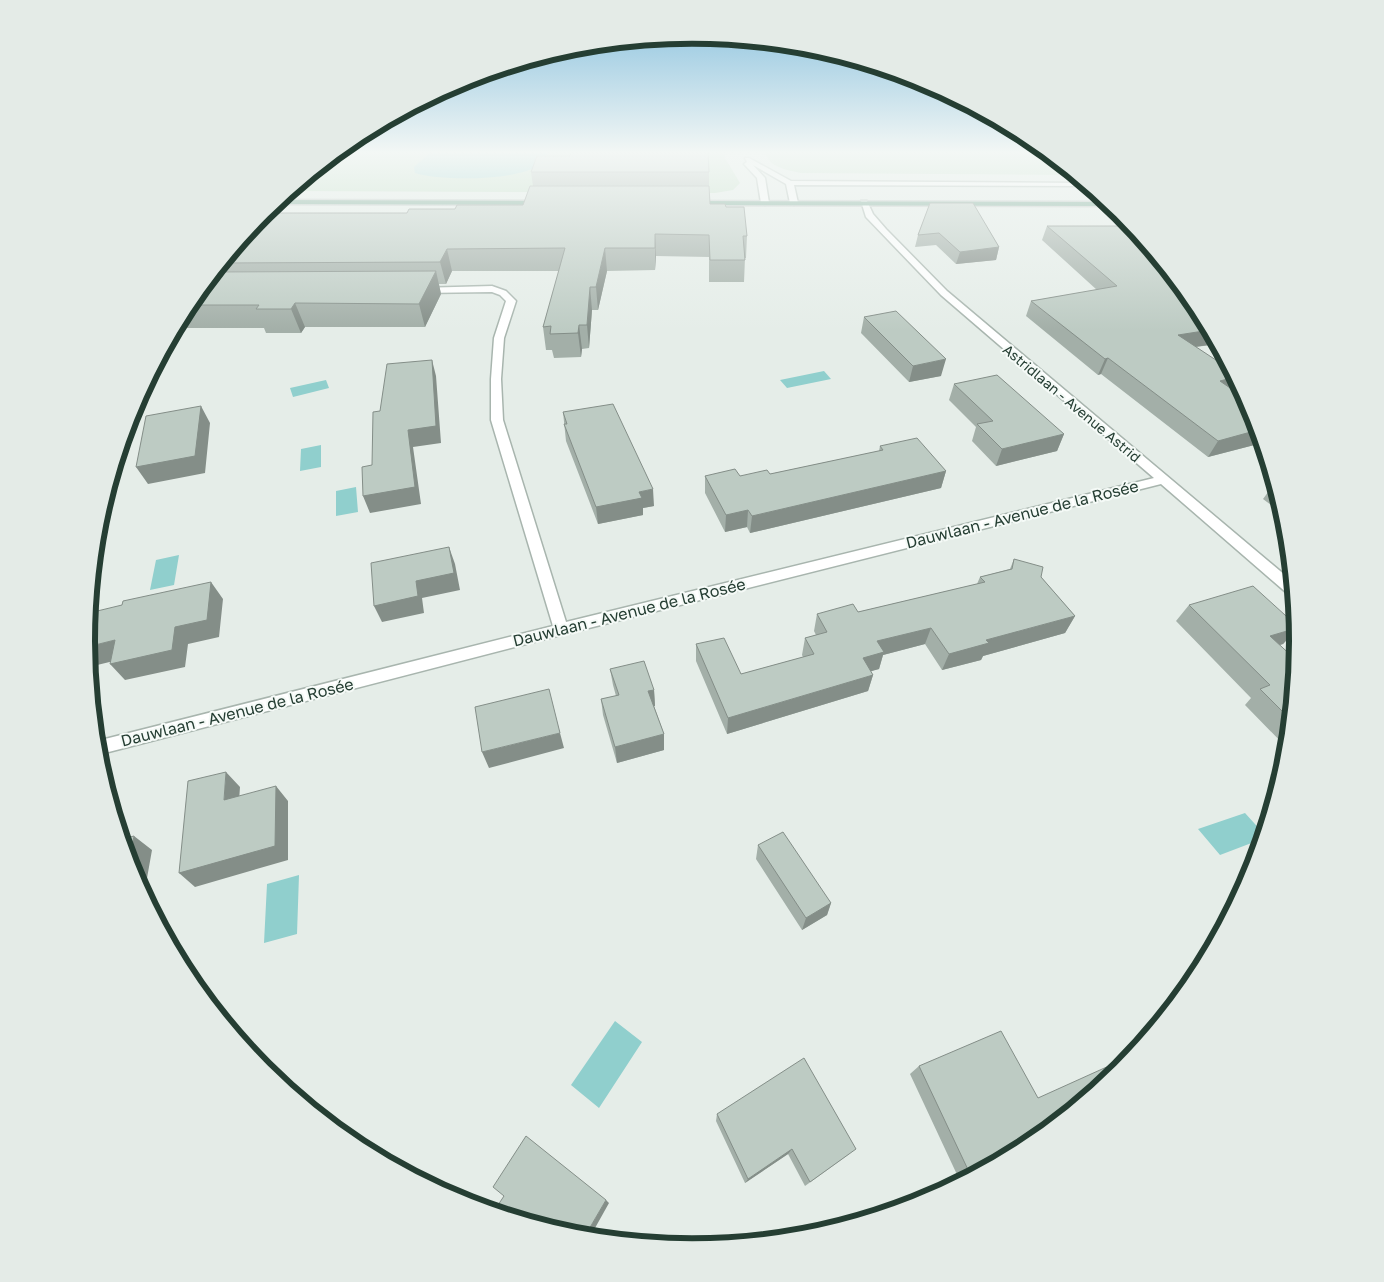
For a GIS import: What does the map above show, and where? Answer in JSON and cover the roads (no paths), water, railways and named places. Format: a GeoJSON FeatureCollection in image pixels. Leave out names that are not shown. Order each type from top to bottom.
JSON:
{"type":"FeatureCollection","features":[{"type":"Feature","properties":{"kind":"street","name":"Astridlaan - Avenue Astrid"},"geometry":{"type":"LineString","coordinates":[[868,211],[882,231],[937,286],[1286,584]]}},
{"type":"Feature","properties":{"kind":"street"},"geometry":{"type":"LineString","coordinates":[[408,290],[488,289],[507,295],[510,301],[499,338],[496,378],[497,420],[560,629]]}},
{"type":"Feature","properties":{"kind":"street","name":"Dauwlaan - Avenue de la Rosée"},"geometry":{"type":"LineString","coordinates":[[104,746],[560,629],[1162,480]]}},
{"type":"Feature","properties":{"kind":"water"},"geometry":{"type":"Polygon","coordinates":[[[824,371],[831,379],[787,388],[780,380],[824,371]]]}},
{"type":"Feature","properties":{"kind":"water"},"geometry":{"type":"Polygon","coordinates":[[[326,380],[329,388],[293,397],[290,388],[326,380]]]}},
{"type":"Feature","properties":{"kind":"water"},"geometry":{"type":"Polygon","coordinates":[[[321,445],[321,467],[300,471],[301,449],[321,445]]]}},
{"type":"Feature","properties":{"kind":"water"},"geometry":{"type":"Polygon","coordinates":[[[356,487],[358,512],[336,516],[336,491],[356,487]]]}},
{"type":"Feature","properties":{"kind":"water"},"geometry":{"type":"Polygon","coordinates":[[[179,555],[174,585],[150,590],[156,560],[179,555]]]}},
{"type":"Feature","properties":{"kind":"water"},"geometry":{"type":"Polygon","coordinates":[[[1245,813],[1259,829],[1255,842],[1220,855],[1198,829],[1245,813]]]}},
{"type":"Feature","properties":{"kind":"water"},"geometry":{"type":"Polygon","coordinates":[[[299,875],[297,934],[264,943],[267,884],[299,875]]]}},
{"type":"Feature","properties":{"kind":"water"},"geometry":{"type":"Polygon","coordinates":[[[615,1021],[642,1042],[599,1108],[571,1085],[615,1021]]]}}]}
